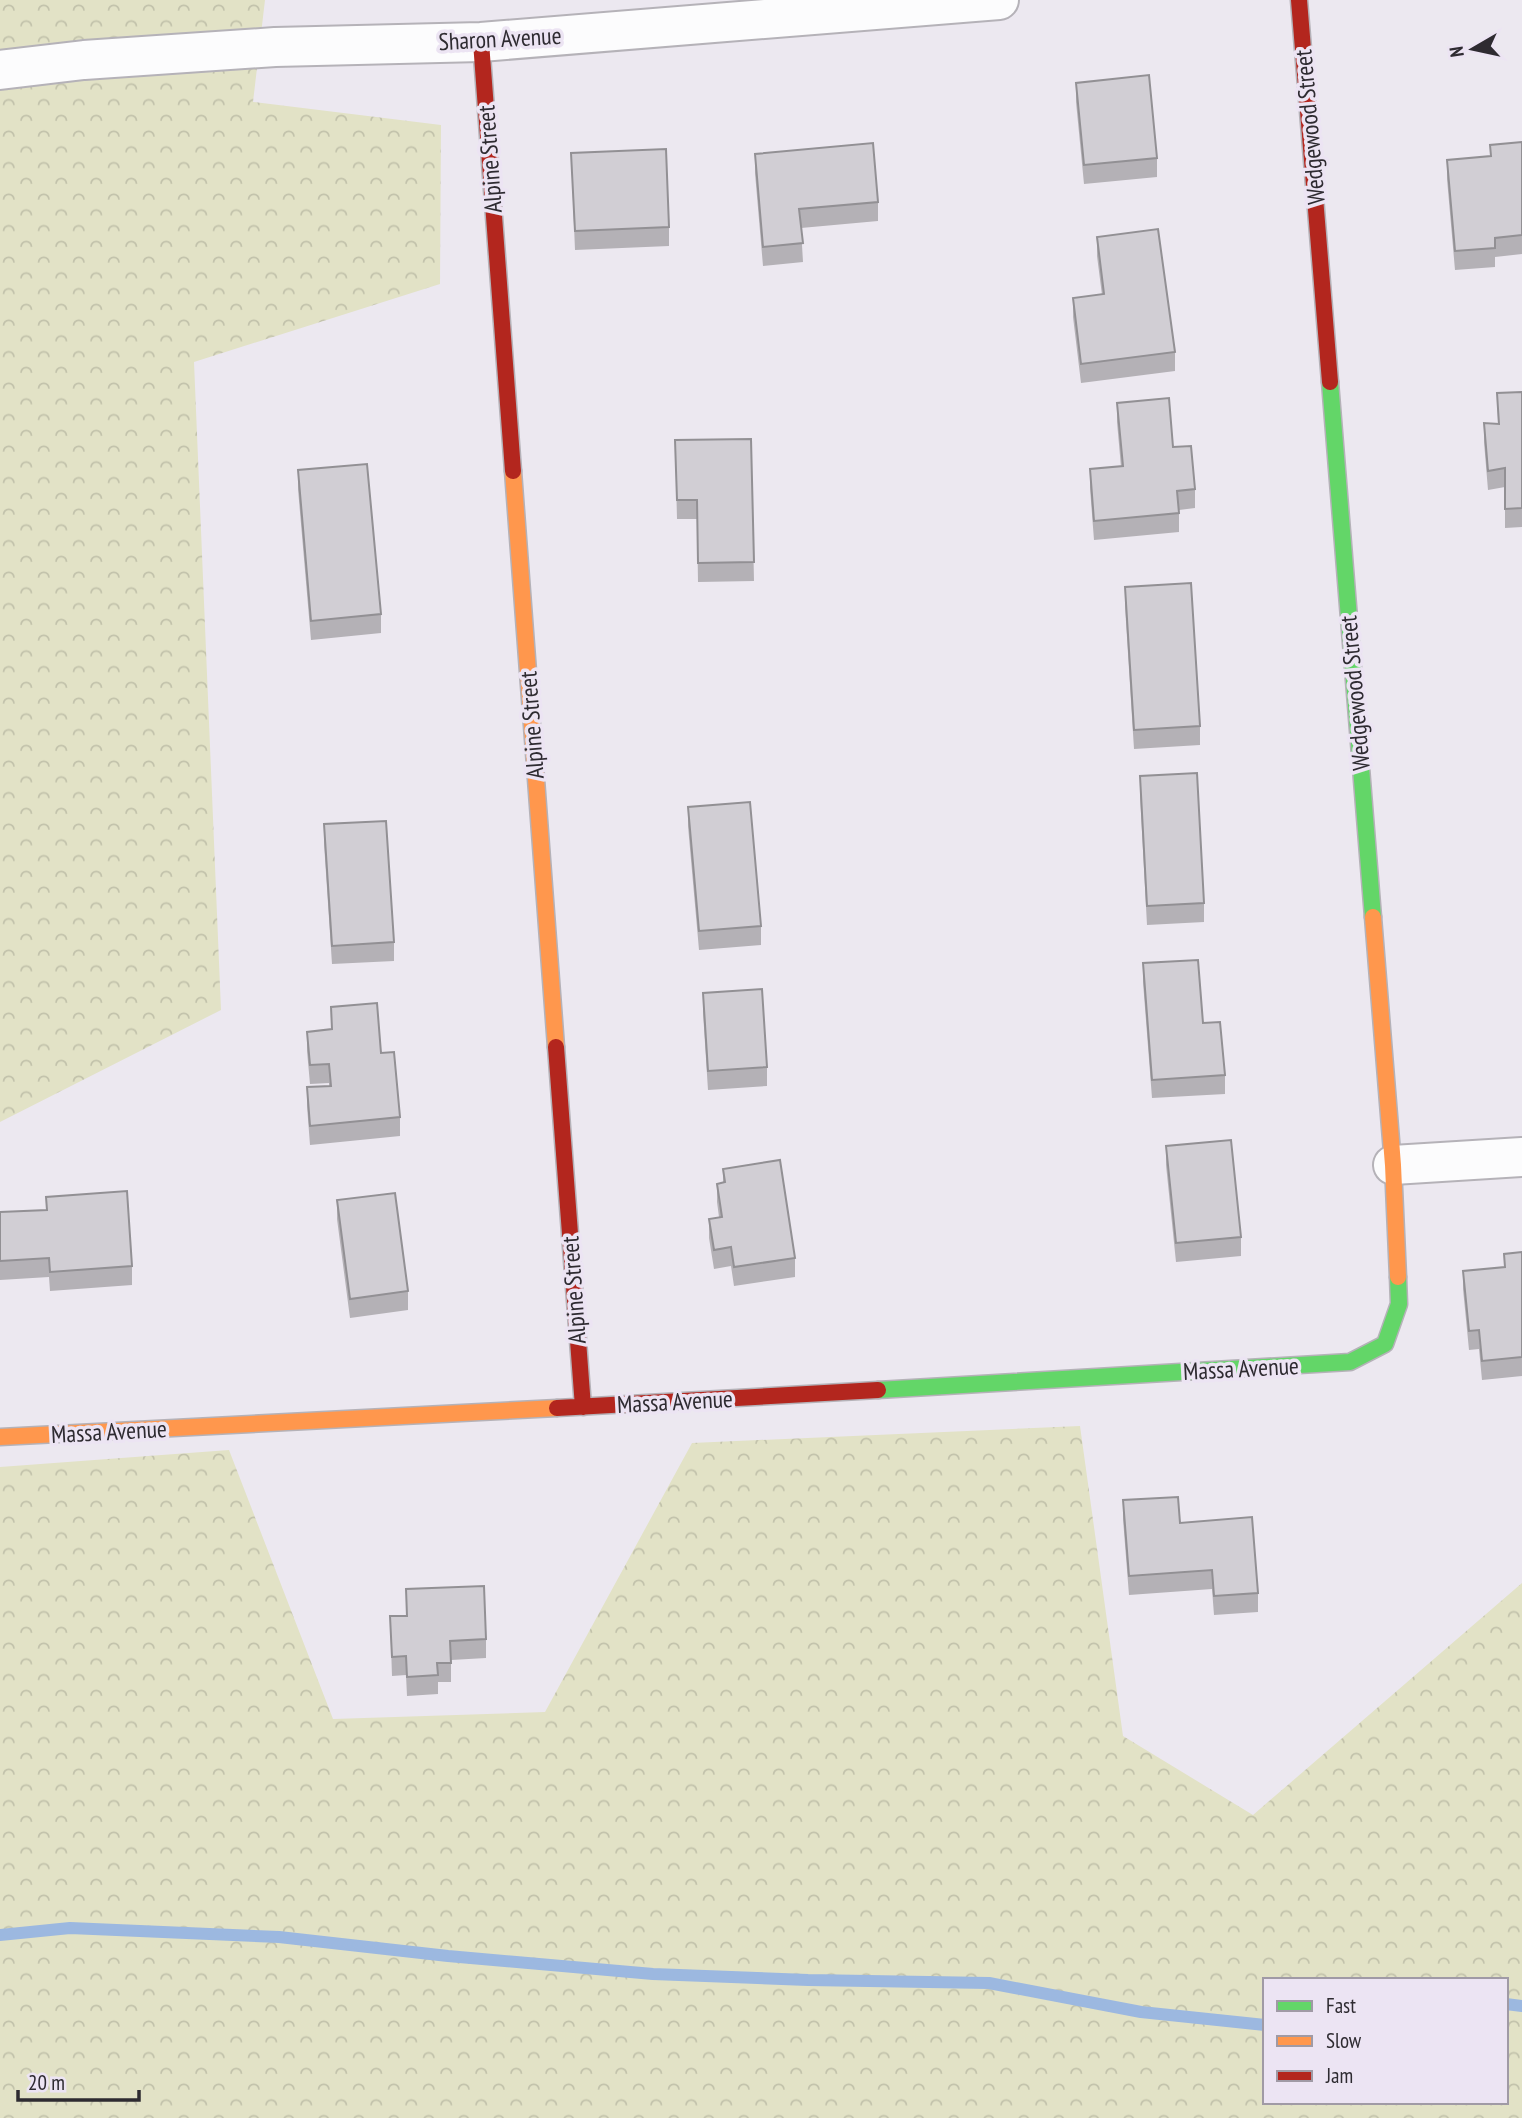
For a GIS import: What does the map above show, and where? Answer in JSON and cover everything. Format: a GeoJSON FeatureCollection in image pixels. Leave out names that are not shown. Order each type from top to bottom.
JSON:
{"type":"FeatureCollection","features":[{"type":"Feature","properties":{"kind":"street","name":"Sharon Avenue"},"geometry":{"type":"LineString","coordinates":[[0,70],[84,60],[275,47],[481,42],[999,0]]}},
{"type":"Feature","properties":{"kind":"street","name":"Wedgewood Street"},"geometry":{"type":"LineString","coordinates":[[1299,0],[1393,1164],[1399,1304],[1385,1343],[1350,1362]]}},
{"type":"Feature","properties":{"kind":"street","name":"Alpine Street"},"geometry":{"type":"LineString","coordinates":[[481,42],[583,1408]]}},
{"type":"Feature","properties":{"kind":"street"},"geometry":{"type":"LineString","coordinates":[[1393,1164],[1522,1157]]}},
{"type":"Feature","properties":{"kind":"street","name":"Massa Avenue"},"geometry":{"type":"LineString","coordinates":[[0,1437],[583,1408],[1350,1362]]}},
{"type":"Feature","properties":{"kind":"green space"},"geometry":{"type":"Polygon","coordinates":[[[0,0],[265,0],[253,102],[441,125],[440,284],[194,362],[221,1010],[0,1122],[0,0]]]}},
{"type":"Feature","properties":{"kind":"green space"},"geometry":{"type":"Polygon","coordinates":[[[1080,1426],[1123,1736],[1253,1815],[1522,1583],[1522,2118],[0,2118],[0,1467],[229,1450],[333,1719],[545,1712],[692,1443],[1080,1426]]]}},
{"type":"Feature","properties":{"kind":"building"},"geometry":{"type":"Polygon","coordinates":[[[1149,75],[1157,158],[1084,165],[1076,83],[1149,75]]]}},
{"type":"Feature","properties":{"kind":"building"},"geometry":{"type":"Polygon","coordinates":[[[1522,142],[1522,235],[1495,238],[1495,248],[1455,251],[1447,160],[1491,156],[1490,145],[1522,142]]]}},
{"type":"Feature","properties":{"kind":"building"},"geometry":{"type":"Polygon","coordinates":[[[873,143],[878,202],[799,209],[803,243],[763,247],[755,154],[873,143]]]}},
{"type":"Feature","properties":{"kind":"building"},"geometry":{"type":"Polygon","coordinates":[[[666,149],[669,227],[575,231],[571,153],[666,149]]]}},
{"type":"Feature","properties":{"kind":"building"},"geometry":{"type":"Polygon","coordinates":[[[1158,229],[1175,352],[1081,364],[1073,298],[1104,294],[1097,237],[1158,229]]]}},
{"type":"Feature","properties":{"kind":"building"},"geometry":{"type":"Polygon","coordinates":[[[1522,392],[1522,508],[1505,509],[1505,468],[1488,471],[1484,423],[1499,424],[1497,393],[1522,392]]]}},
{"type":"Feature","properties":{"kind":"building"},"geometry":{"type":"Polygon","coordinates":[[[1169,398],[1173,447],[1191,446],[1195,489],[1177,491],[1179,513],[1094,521],[1090,469],[1123,466],[1117,403],[1169,398]]]}},
{"type":"Feature","properties":{"kind":"building"},"geometry":{"type":"Polygon","coordinates":[[[751,439],[754,562],[698,563],[697,500],[677,500],[675,440],[751,439]]]}},
{"type":"Feature","properties":{"kind":"building"},"geometry":{"type":"Polygon","coordinates":[[[367,464],[381,614],[311,621],[298,470],[367,464]]]}},
{"type":"Feature","properties":{"kind":"building"},"geometry":{"type":"Polygon","coordinates":[[[1191,583],[1200,726],[1134,730],[1125,587],[1191,583]]]}},
{"type":"Feature","properties":{"kind":"building"},"geometry":{"type":"Polygon","coordinates":[[[1197,773],[1204,903],[1147,906],[1140,776],[1197,773]]]}},
{"type":"Feature","properties":{"kind":"building"},"geometry":{"type":"Polygon","coordinates":[[[750,802],[761,926],[699,931],[688,807],[750,802]]]}},
{"type":"Feature","properties":{"kind":"building"},"geometry":{"type":"Polygon","coordinates":[[[386,821],[394,942],[332,946],[324,824],[386,821]]]}},
{"type":"Feature","properties":{"kind":"building"},"geometry":{"type":"Polygon","coordinates":[[[1198,960],[1203,1023],[1220,1022],[1225,1075],[1152,1080],[1143,963],[1198,960]]]}},
{"type":"Feature","properties":{"kind":"building"},"geometry":{"type":"Polygon","coordinates":[[[762,989],[767,1067],[708,1071],[703,993],[762,989]]]}},
{"type":"Feature","properties":{"kind":"building"},"geometry":{"type":"Polygon","coordinates":[[[377,1003],[381,1053],[394,1052],[400,1117],[310,1126],[307,1087],[331,1086],[329,1064],[310,1065],[307,1032],[332,1029],[331,1007],[377,1003]]]}},
{"type":"Feature","properties":{"kind":"building"},"geometry":{"type":"Polygon","coordinates":[[[1231,1140],[1241,1237],[1176,1243],[1166,1146],[1231,1140]]]}},
{"type":"Feature","properties":{"kind":"building"},"geometry":{"type":"Polygon","coordinates":[[[780,1160],[795,1258],[734,1267],[731,1247],[714,1250],[709,1219],[722,1217],[717,1184],[725,1182],[723,1169],[780,1160]]]}},
{"type":"Feature","properties":{"kind":"building"},"geometry":{"type":"Polygon","coordinates":[[[127,1191],[132,1266],[50,1272],[49,1258],[0,1261],[0,1212],[47,1210],[46,1197],[127,1191]]]}},
{"type":"Feature","properties":{"kind":"building"},"geometry":{"type":"Polygon","coordinates":[[[395,1193],[408,1291],[350,1299],[337,1200],[395,1193]]]}},
{"type":"Feature","properties":{"kind":"building"},"geometry":{"type":"Polygon","coordinates":[[[1522,1252],[1522,1357],[1482,1361],[1479,1330],[1469,1331],[1463,1271],[1505,1267],[1504,1254],[1522,1252]]]}},
{"type":"Feature","properties":{"kind":"building"},"geometry":{"type":"Polygon","coordinates":[[[1178,1497],[1180,1523],[1252,1517],[1258,1593],[1214,1596],[1212,1570],[1129,1576],[1123,1500],[1178,1497]]]}},
{"type":"Feature","properties":{"kind":"building"},"geometry":{"type":"Polygon","coordinates":[[[484,1586],[486,1639],[450,1641],[451,1663],[437,1663],[438,1675],[407,1677],[406,1656],[392,1657],[390,1616],[407,1616],[406,1589],[484,1586]]]}},
{"type":"Feature","properties":{"kind":"waterway"},"geometry":{"type":"LineString","coordinates":[[0,1935],[70,1928],[279,1937],[448,1956],[653,1974],[989,1983],[1141,2012],[1263,2025]]}},
{"type":"Feature","properties":{"kind":"waterway"},"geometry":{"type":"LineString","coordinates":[[1508,2004],[1522,2006]]}},
{"type":"Feature","properties":{"kind":"traffic: fast"},"geometry":{"type":"LineString","coordinates":[[1330,382],[1373,917]]}},
{"type":"Feature","properties":{"kind":"traffic: fast"},"geometry":{"type":"LineString","coordinates":[[878,1390],[1350,1362],[1385,1344],[1399,1304],[1398,1277]]}},
{"type":"Feature","properties":{"kind":"traffic: slow"},"geometry":{"type":"LineString","coordinates":[[513,471],[556,1047]]}},
{"type":"Feature","properties":{"kind":"traffic: slow"},"geometry":{"type":"LineString","coordinates":[[1373,917],[1393,1165],[1398,1277]]}},
{"type":"Feature","properties":{"kind":"traffic: slow"},"geometry":{"type":"LineString","coordinates":[[0,1437],[557,1408]]}},
{"type":"Feature","properties":{"kind":"traffic: jam"},"geometry":{"type":"LineString","coordinates":[[1299,0],[1330,382]]}},
{"type":"Feature","properties":{"kind":"traffic: jam"},"geometry":{"type":"LineString","coordinates":[[481,42],[513,471]]}},
{"type":"Feature","properties":{"kind":"traffic: jam"},"geometry":{"type":"LineString","coordinates":[[556,1047],[583,1407]]}},
{"type":"Feature","properties":{"kind":"traffic: jam"},"geometry":{"type":"LineString","coordinates":[[557,1408],[878,1390]]}}]}
